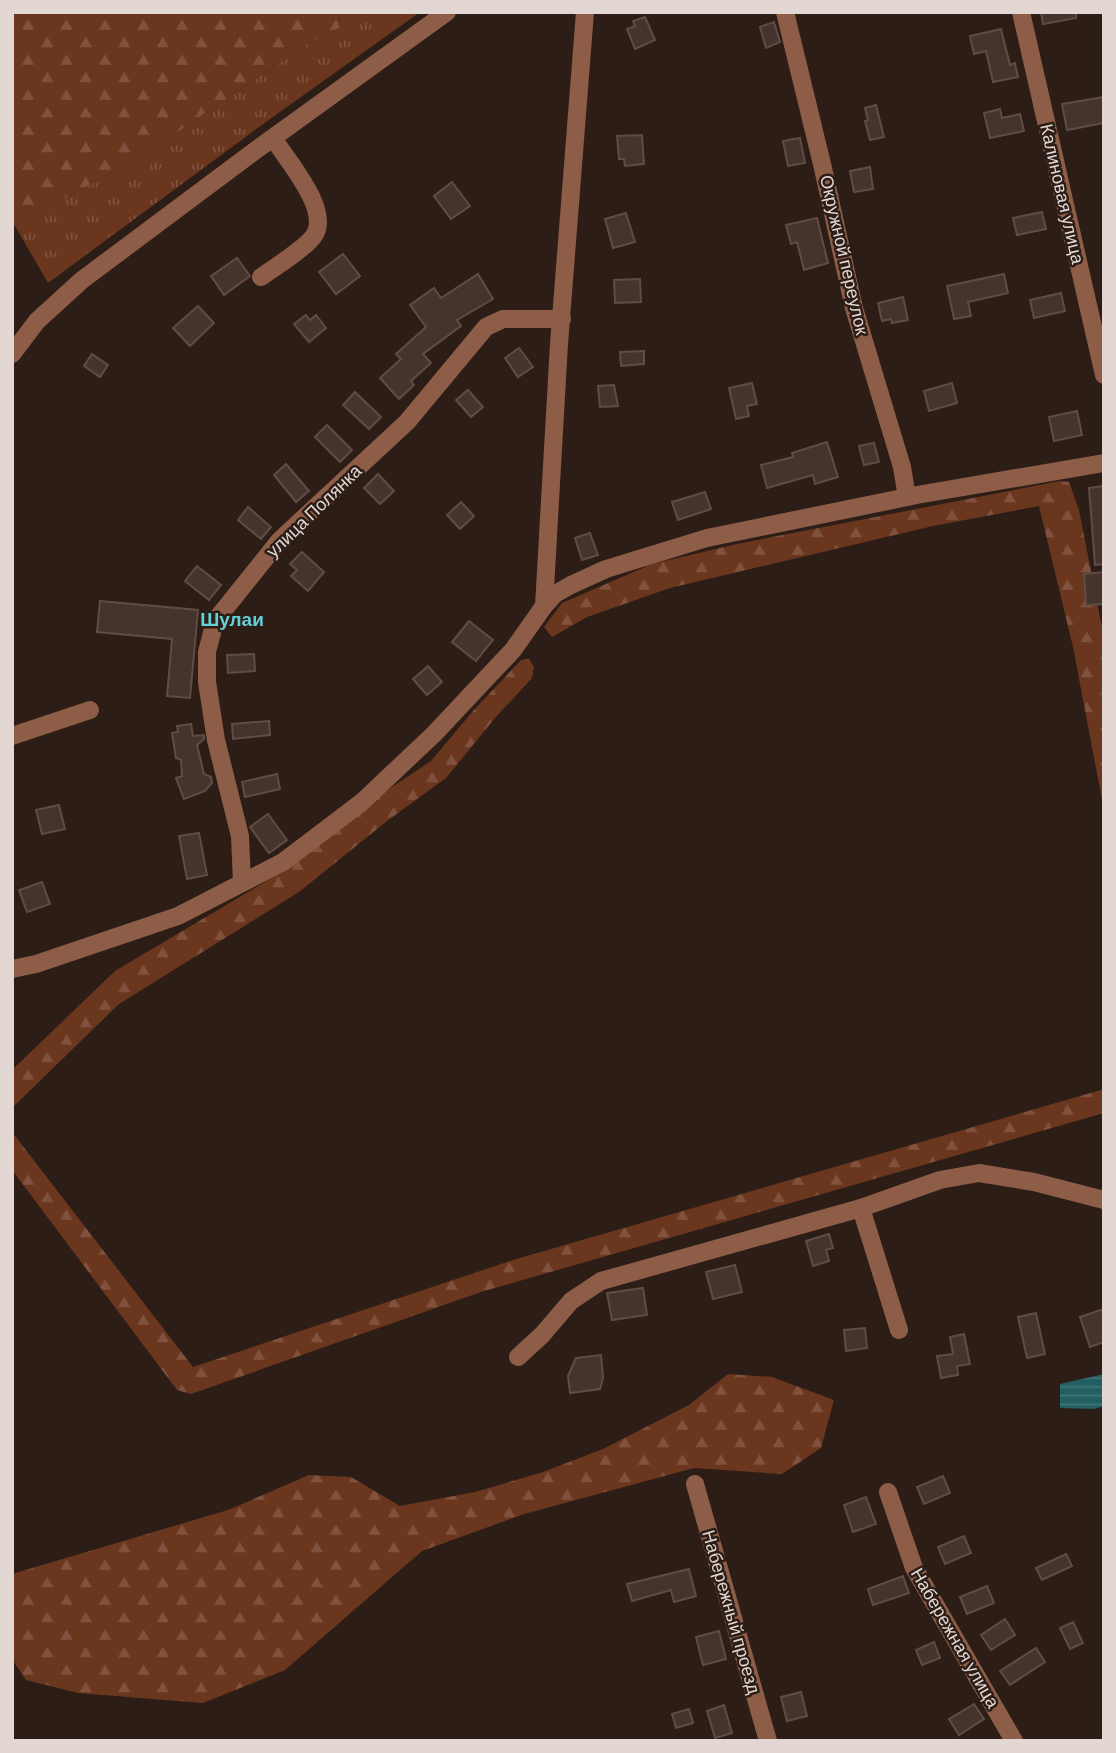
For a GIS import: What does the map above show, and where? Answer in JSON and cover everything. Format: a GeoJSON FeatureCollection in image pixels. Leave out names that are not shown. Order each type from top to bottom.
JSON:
{"type":"FeatureCollection","features":[{"type":"Feature","properties":{"kind":"street"},"geometry":{"type":"LineString","coordinates":[[12,354],[37,321],[82,280],[447,12]]}},
{"type":"Feature","properties":{"kind":"street"},"geometry":{"type":"LineString","coordinates":[[544,606],[547,526],[585,12]]}},
{"type":"Feature","properties":{"kind":"street","name":"Окружной переулок"},"geometry":{"type":"LineString","coordinates":[[785,12],[854,308],[898,455],[907,497]]}},
{"type":"Feature","properties":{"kind":"street","name":"Калиновая улица"},"geometry":{"type":"LineString","coordinates":[[1021,12],[1104,376]]}},
{"type":"Feature","properties":{"kind":"street"},"geometry":{"type":"LineString","coordinates":[[261,277],[313,237],[319,225],[315,202],[273,138]]}},
{"type":"Feature","properties":{"kind":"street","name":"улица Полянка"},"geometry":{"type":"LineString","coordinates":[[242,882],[240,836],[216,740],[207,682],[206,652],[215,621],[280,540],[407,422],[486,327],[503,319],[562,319]]}},
{"type":"Feature","properties":{"kind":"street"},"geometry":{"type":"LineString","coordinates":[[12,969],[36,964],[178,916],[283,862],[362,802],[434,734],[513,650],[555,594],[606,569],[695,542],[907,497],[1104,463]]}},
{"type":"Feature","properties":{"kind":"street"},"geometry":{"type":"LineString","coordinates":[[12,736],[90,710]]}},
{"type":"Feature","properties":{"kind":"street"},"geometry":{"type":"LineString","coordinates":[[518,1357],[542,1335],[571,1301],[601,1281],[861,1208],[940,1180],[979,1173],[1034,1182],[1104,1200]]}},
{"type":"Feature","properties":{"kind":"street"},"geometry":{"type":"LineString","coordinates":[[861,1208],[899,1330]]}},
{"type":"Feature","properties":{"kind":"street","name":"Набережный проезд"},"geometry":{"type":"LineString","coordinates":[[695,1484],[768,1741]]}},
{"type":"Feature","properties":{"kind":"street","name":"Набережная улица"},"geometry":{"type":"LineString","coordinates":[[888,1492],[914,1569],[1014,1741]]}},
{"type":"Feature","properties":{"kind":"green space"},"geometry":{"type":"Polygon","coordinates":[[[12,12],[340,12],[339,28],[302,47],[147,153],[12,226],[12,12]]]}},
{"type":"Feature","properties":{"kind":"green space"},"geometry":{"type":"Polygon","coordinates":[[[340,12],[420,12],[48,283],[15,226],[147,153],[302,47],[339,28],[340,12]]]}},
{"type":"Feature","properties":{"kind":"green space"},"geometry":{"type":"Polygon","coordinates":[[[1060,481],[1069,482],[1079,510],[1104,638],[1104,810],[1073,647],[1039,506],[933,526],[670,588],[587,617],[552,637],[544,627],[562,603],[652,564],[737,544],[1060,481]]]}},
{"type":"Feature","properties":{"kind":"green space"},"geometry":{"type":"Polygon","coordinates":[[[529,659],[534,667],[532,678],[446,778],[387,821],[299,892],[119,1004],[12,1108],[12,1070],[115,971],[285,870],[377,797],[431,761],[521,660],[529,659]]]}},
{"type":"Feature","properties":{"kind":"green space"},"geometry":{"type":"Polygon","coordinates":[[[1104,1089],[1104,1113],[481,1292],[191,1394],[177,1390],[12,1170],[12,1132],[193,1367],[513,1260],[1104,1089]]]}},
{"type":"Feature","properties":{"kind":"green space"},"geometry":{"type":"Polygon","coordinates":[[[728,1374],[772,1377],[834,1400],[821,1448],[782,1474],[694,1468],[524,1514],[422,1551],[285,1670],[203,1703],[78,1693],[26,1680],[12,1659],[12,1574],[228,1510],[309,1475],[351,1477],[400,1506],[475,1492],[540,1473],[603,1449],[689,1405],[728,1374]]]}},
{"type":"Feature","properties":{"kind":"water"},"geometry":{"type":"Polygon","coordinates":[[[1104,1374],[1104,1406],[1094,1409],[1060,1408],[1060,1384],[1104,1374]]]}},
{"type":"Feature","properties":{"kind":"building"},"geometry":{"type":"Polygon","coordinates":[[[1041,12],[1076,12],[1076,18],[1043,24],[1041,12]]]}},
{"type":"Feature","properties":{"kind":"building"},"geometry":{"type":"Polygon","coordinates":[[[645,17],[655,40],[635,49],[627,29],[635,26],[633,21],[645,17]]]}},
{"type":"Feature","properties":{"kind":"building"},"geometry":{"type":"Polygon","coordinates":[[[774,22],[780,42],[766,48],[760,27],[774,22]]]}},
{"type":"Feature","properties":{"kind":"building"},"geometry":{"type":"Polygon","coordinates":[[[1001,29],[1010,65],[1015,63],[1018,77],[993,82],[986,51],[974,54],[970,36],[1001,29]]]}},
{"type":"Feature","properties":{"kind":"building"},"geometry":{"type":"Polygon","coordinates":[[[1104,97],[1104,123],[1067,130],[1062,104],[1104,97]]]}},
{"type":"Feature","properties":{"kind":"building"},"geometry":{"type":"Polygon","coordinates":[[[876,105],[884,137],[870,140],[865,108],[876,105]]]}},
{"type":"Feature","properties":{"kind":"building"},"geometry":{"type":"Polygon","coordinates":[[[1000,109],[1002,118],[1020,114],[1024,131],[990,138],[984,113],[1000,109]]]}},
{"type":"Feature","properties":{"kind":"building"},"geometry":{"type":"Polygon","coordinates":[[[642,135],[644,164],[625,166],[624,159],[619,159],[617,136],[642,135]]]}},
{"type":"Feature","properties":{"kind":"building"},"geometry":{"type":"Polygon","coordinates":[[[800,138],[805,163],[788,166],[783,141],[800,138]]]}},
{"type":"Feature","properties":{"kind":"building"},"geometry":{"type":"Polygon","coordinates":[[[870,167],[873,189],[854,192],[850,171],[870,167]]]}},
{"type":"Feature","properties":{"kind":"building"},"geometry":{"type":"Polygon","coordinates":[[[452,182],[470,206],[451,219],[434,196],[452,182]]]}},
{"type":"Feature","properties":{"kind":"building"},"geometry":{"type":"Polygon","coordinates":[[[1042,212],[1046,229],[1017,235],[1013,218],[1042,212]]]}},
{"type":"Feature","properties":{"kind":"building"},"geometry":{"type":"Polygon","coordinates":[[[626,213],[635,242],[613,248],[605,219],[626,213]]]}},
{"type":"Feature","properties":{"kind":"building"},"geometry":{"type":"Polygon","coordinates":[[[817,218],[828,263],[804,270],[797,242],[791,244],[786,225],[817,218]]]}},
{"type":"Feature","properties":{"kind":"building"},"geometry":{"type":"Polygon","coordinates":[[[343,254],[360,276],[336,294],[319,272],[343,254]]]}},
{"type":"Feature","properties":{"kind":"building"},"geometry":{"type":"Polygon","coordinates":[[[237,258],[250,276],[224,295],[211,276],[237,258]]]}},
{"type":"Feature","properties":{"kind":"building"},"geometry":{"type":"Polygon","coordinates":[[[478,274],[493,299],[457,320],[461,326],[423,354],[431,363],[411,381],[414,385],[399,399],[380,378],[401,359],[396,354],[426,327],[410,305],[434,288],[441,298],[478,274]]]}},
{"type":"Feature","properties":{"kind":"building"},"geometry":{"type":"Polygon","coordinates":[[[1004,274],[1008,293],[968,302],[971,316],[954,319],[947,286],[1004,274]]]}},
{"type":"Feature","properties":{"kind":"building"},"geometry":{"type":"Polygon","coordinates":[[[640,279],[641,302],[615,303],[614,280],[640,279]]]}},
{"type":"Feature","properties":{"kind":"building"},"geometry":{"type":"Polygon","coordinates":[[[1061,293],[1065,311],[1034,318],[1030,300],[1061,293]]]}},
{"type":"Feature","properties":{"kind":"building"},"geometry":{"type":"Polygon","coordinates":[[[903,297],[908,320],[892,323],[891,319],[882,321],[878,303],[903,297]]]}},
{"type":"Feature","properties":{"kind":"building"},"geometry":{"type":"Polygon","coordinates":[[[198,306],[214,323],[190,346],[173,328],[198,306]]]}},
{"type":"Feature","properties":{"kind":"building"},"geometry":{"type":"Polygon","coordinates":[[[306,315],[310,320],[316,315],[326,328],[309,342],[294,324],[306,315]]]}},
{"type":"Feature","properties":{"kind":"building"},"geometry":{"type":"Polygon","coordinates":[[[519,348],[533,367],[518,377],[505,358],[519,348]]]}},
{"type":"Feature","properties":{"kind":"building"},"geometry":{"type":"Polygon","coordinates":[[[644,351],[644,364],[621,366],[620,352],[644,351]]]}},
{"type":"Feature","properties":{"kind":"building"},"geometry":{"type":"Polygon","coordinates":[[[92,354],[108,365],[100,377],[84,366],[92,354]]]}},
{"type":"Feature","properties":{"kind":"building"},"geometry":{"type":"Polygon","coordinates":[[[752,383],[757,404],[747,406],[749,416],[736,419],[729,388],[752,383]]]}},
{"type":"Feature","properties":{"kind":"building"},"geometry":{"type":"Polygon","coordinates":[[[952,383],[957,403],[929,411],[924,391],[952,383]]]}},
{"type":"Feature","properties":{"kind":"building"},"geometry":{"type":"Polygon","coordinates":[[[614,385],[618,406],[600,407],[598,386],[614,385]]]}},
{"type":"Feature","properties":{"kind":"building"},"geometry":{"type":"Polygon","coordinates":[[[468,390],[483,407],[471,417],[456,400],[468,390]]]}},
{"type":"Feature","properties":{"kind":"building"},"geometry":{"type":"Polygon","coordinates":[[[355,392],[381,417],[369,429],[343,405],[355,392]]]}},
{"type":"Feature","properties":{"kind":"building"},"geometry":{"type":"Polygon","coordinates":[[[1077,411],[1082,435],[1054,441],[1049,417],[1077,411]]]}},
{"type":"Feature","properties":{"kind":"building"},"geometry":{"type":"Polygon","coordinates":[[[327,425],[352,450],[340,462],[315,437],[327,425]]]}},
{"type":"Feature","properties":{"kind":"building"},"geometry":{"type":"Polygon","coordinates":[[[827,442],[838,477],[815,484],[813,475],[767,488],[761,465],[793,457],[792,453],[827,442]]]}},
{"type":"Feature","properties":{"kind":"building"},"geometry":{"type":"Polygon","coordinates":[[[874,443],[879,462],[864,465],[859,446],[874,443]]]}},
{"type":"Feature","properties":{"kind":"building"},"geometry":{"type":"Polygon","coordinates":[[[286,464],[309,491],[296,502],[274,475],[286,464]]]}},
{"type":"Feature","properties":{"kind":"building"},"geometry":{"type":"Polygon","coordinates":[[[378,474],[394,491],[380,504],[364,488],[378,474]]]}},
{"type":"Feature","properties":{"kind":"building"},"geometry":{"type":"Polygon","coordinates":[[[1104,486],[1104,564],[1095,565],[1089,488],[1104,486]]]}},
{"type":"Feature","properties":{"kind":"building"},"geometry":{"type":"Polygon","coordinates":[[[705,492],[711,509],[678,520],[672,502],[705,492]]]}},
{"type":"Feature","properties":{"kind":"building"},"geometry":{"type":"Polygon","coordinates":[[[461,502],[474,516],[460,529],[447,515],[461,502]]]}},
{"type":"Feature","properties":{"kind":"building"},"geometry":{"type":"Polygon","coordinates":[[[248,507],[271,527],[261,539],[238,520],[248,507]]]}},
{"type":"Feature","properties":{"kind":"building"},"geometry":{"type":"Polygon","coordinates":[[[590,533],[598,555],[582,560],[575,538],[590,533]]]}},
{"type":"Feature","properties":{"kind":"building"},"geometry":{"type":"Polygon","coordinates":[[[302,552],[324,572],[308,591],[291,576],[297,570],[290,564],[302,552]]]}},
{"type":"Feature","properties":{"kind":"building"},"geometry":{"type":"Polygon","coordinates":[[[197,566],[221,585],[209,600],[185,581],[197,566]]]}},
{"type":"Feature","properties":{"kind":"building"},"geometry":{"type":"Polygon","coordinates":[[[1104,572],[1104,604],[1086,605],[1084,574],[1104,572]]]}},
{"type":"Feature","properties":{"kind":"building"},"geometry":{"type":"Polygon","coordinates":[[[100,601],[198,610],[190,698],[167,696],[172,639],[97,632],[100,601]]]}},
{"type":"Feature","properties":{"kind":"building"},"geometry":{"type":"Polygon","coordinates":[[[469,621],[493,640],[476,661],[452,642],[469,621]]]}},
{"type":"Feature","properties":{"kind":"building"},"geometry":{"type":"Polygon","coordinates":[[[254,654],[255,671],[228,673],[227,655],[254,654]]]}},
{"type":"Feature","properties":{"kind":"building"},"geometry":{"type":"Polygon","coordinates":[[[428,666],[442,682],[427,695],[413,679],[428,666]]]}},
{"type":"Feature","properties":{"kind":"building"},"geometry":{"type":"Polygon","coordinates":[[[269,721],[270,735],[233,739],[232,724],[269,721]]]}},
{"type":"Feature","properties":{"kind":"building"},"geometry":{"type":"Polygon","coordinates":[[[191,724],[193,736],[204,735],[204,739],[197,745],[204,774],[211,777],[212,783],[205,791],[184,799],[176,778],[182,776],[181,760],[176,758],[172,733],[178,732],[177,726],[191,724]]]}},
{"type":"Feature","properties":{"kind":"building"},"geometry":{"type":"Polygon","coordinates":[[[277,774],[280,789],[245,797],[242,782],[277,774]]]}},
{"type":"Feature","properties":{"kind":"building"},"geometry":{"type":"Polygon","coordinates":[[[59,805],[65,829],[42,834],[36,810],[59,805]]]}},
{"type":"Feature","properties":{"kind":"building"},"geometry":{"type":"Polygon","coordinates":[[[268,814],[287,840],[269,853],[250,827],[268,814]]]}},
{"type":"Feature","properties":{"kind":"building"},"geometry":{"type":"Polygon","coordinates":[[[199,833],[207,875],[187,879],[179,836],[199,833]]]}},
{"type":"Feature","properties":{"kind":"building"},"geometry":{"type":"Polygon","coordinates":[[[42,882],[50,904],[27,912],[19,890],[42,882]]]}},
{"type":"Feature","properties":{"kind":"building"},"geometry":{"type":"Polygon","coordinates":[[[829,1234],[833,1248],[826,1250],[829,1261],[813,1266],[806,1241],[829,1234]]]}},
{"type":"Feature","properties":{"kind":"building"},"geometry":{"type":"Polygon","coordinates":[[[735,1265],[742,1292],[713,1299],[706,1272],[735,1265]]]}},
{"type":"Feature","properties":{"kind":"building"},"geometry":{"type":"Polygon","coordinates":[[[643,1288],[647,1315],[612,1320],[607,1293],[643,1288]]]}},
{"type":"Feature","properties":{"kind":"building"},"geometry":{"type":"Polygon","coordinates":[[[1104,1309],[1104,1342],[1090,1347],[1080,1317],[1104,1309]]]}},
{"type":"Feature","properties":{"kind":"building"},"geometry":{"type":"Polygon","coordinates":[[[1036,1313],[1045,1354],[1027,1358],[1018,1317],[1036,1313]]]}},
{"type":"Feature","properties":{"kind":"building"},"geometry":{"type":"Polygon","coordinates":[[[865,1328],[867,1348],[846,1351],[844,1330],[865,1328]]]}},
{"type":"Feature","properties":{"kind":"building"},"geometry":{"type":"Polygon","coordinates":[[[964,1334],[970,1364],[957,1366],[958,1375],[941,1378],[937,1356],[953,1354],[950,1337],[964,1334]]]}},
{"type":"Feature","properties":{"kind":"building"},"geometry":{"type":"Polygon","coordinates":[[[601,1355],[603,1378],[600,1389],[570,1393],[568,1376],[576,1358],[601,1355]]]}},
{"type":"Feature","properties":{"kind":"building"},"geometry":{"type":"Polygon","coordinates":[[[943,1476],[950,1493],[924,1504],[917,1487],[943,1476]]]}},
{"type":"Feature","properties":{"kind":"building"},"geometry":{"type":"Polygon","coordinates":[[[866,1497],[876,1524],[853,1532],[844,1505],[866,1497]]]}},
{"type":"Feature","properties":{"kind":"building"},"geometry":{"type":"Polygon","coordinates":[[[964,1536],[971,1553],[945,1564],[938,1547],[964,1536]]]}},
{"type":"Feature","properties":{"kind":"building"},"geometry":{"type":"Polygon","coordinates":[[[1066,1554],[1072,1566],[1042,1580],[1036,1568],[1066,1554]]]}},
{"type":"Feature","properties":{"kind":"building"},"geometry":{"type":"Polygon","coordinates":[[[689,1569],[696,1596],[674,1602],[671,1590],[632,1601],[627,1584],[689,1569]]]}},
{"type":"Feature","properties":{"kind":"building"},"geometry":{"type":"Polygon","coordinates":[[[903,1576],[909,1593],[873,1605],[868,1589],[903,1576]]]}},
{"type":"Feature","properties":{"kind":"building"},"geometry":{"type":"Polygon","coordinates":[[[987,1586],[994,1603],[967,1614],[960,1597],[987,1586]]]}},
{"type":"Feature","properties":{"kind":"building"},"geometry":{"type":"Polygon","coordinates":[[[1005,1619],[1015,1635],[991,1650],[981,1635],[1005,1619]]]}},
{"type":"Feature","properties":{"kind":"building"},"geometry":{"type":"Polygon","coordinates":[[[1073,1622],[1083,1643],[1070,1649],[1060,1628],[1073,1622]]]}},
{"type":"Feature","properties":{"kind":"building"},"geometry":{"type":"Polygon","coordinates":[[[719,1631],[726,1659],[703,1665],[696,1637],[719,1631]]]}},
{"type":"Feature","properties":{"kind":"building"},"geometry":{"type":"Polygon","coordinates":[[[934,1642],[940,1658],[922,1665],[916,1650],[934,1642]]]}},
{"type":"Feature","properties":{"kind":"building"},"geometry":{"type":"Polygon","coordinates":[[[1036,1648],[1045,1662],[1010,1685],[1000,1671],[1036,1648]]]}},
{"type":"Feature","properties":{"kind":"building"},"geometry":{"type":"Polygon","coordinates":[[[801,1692],[807,1716],[787,1721],[781,1697],[801,1692]]]}},
{"type":"Feature","properties":{"kind":"building"},"geometry":{"type":"Polygon","coordinates":[[[974,1704],[984,1719],[959,1735],[949,1719],[974,1704]]]}},
{"type":"Feature","properties":{"kind":"building"},"geometry":{"type":"Polygon","coordinates":[[[724,1705],[732,1733],[715,1738],[707,1711],[724,1705]]]}},
{"type":"Feature","properties":{"kind":"building"},"geometry":{"type":"Polygon","coordinates":[[[689,1709],[693,1723],[676,1728],[672,1714],[689,1709]]]}},
{"type":"Feature","properties":{"kind":"district","name":"Шулаи"},"geometry":{"type":"Point","coordinates":[232,619]}}]}
